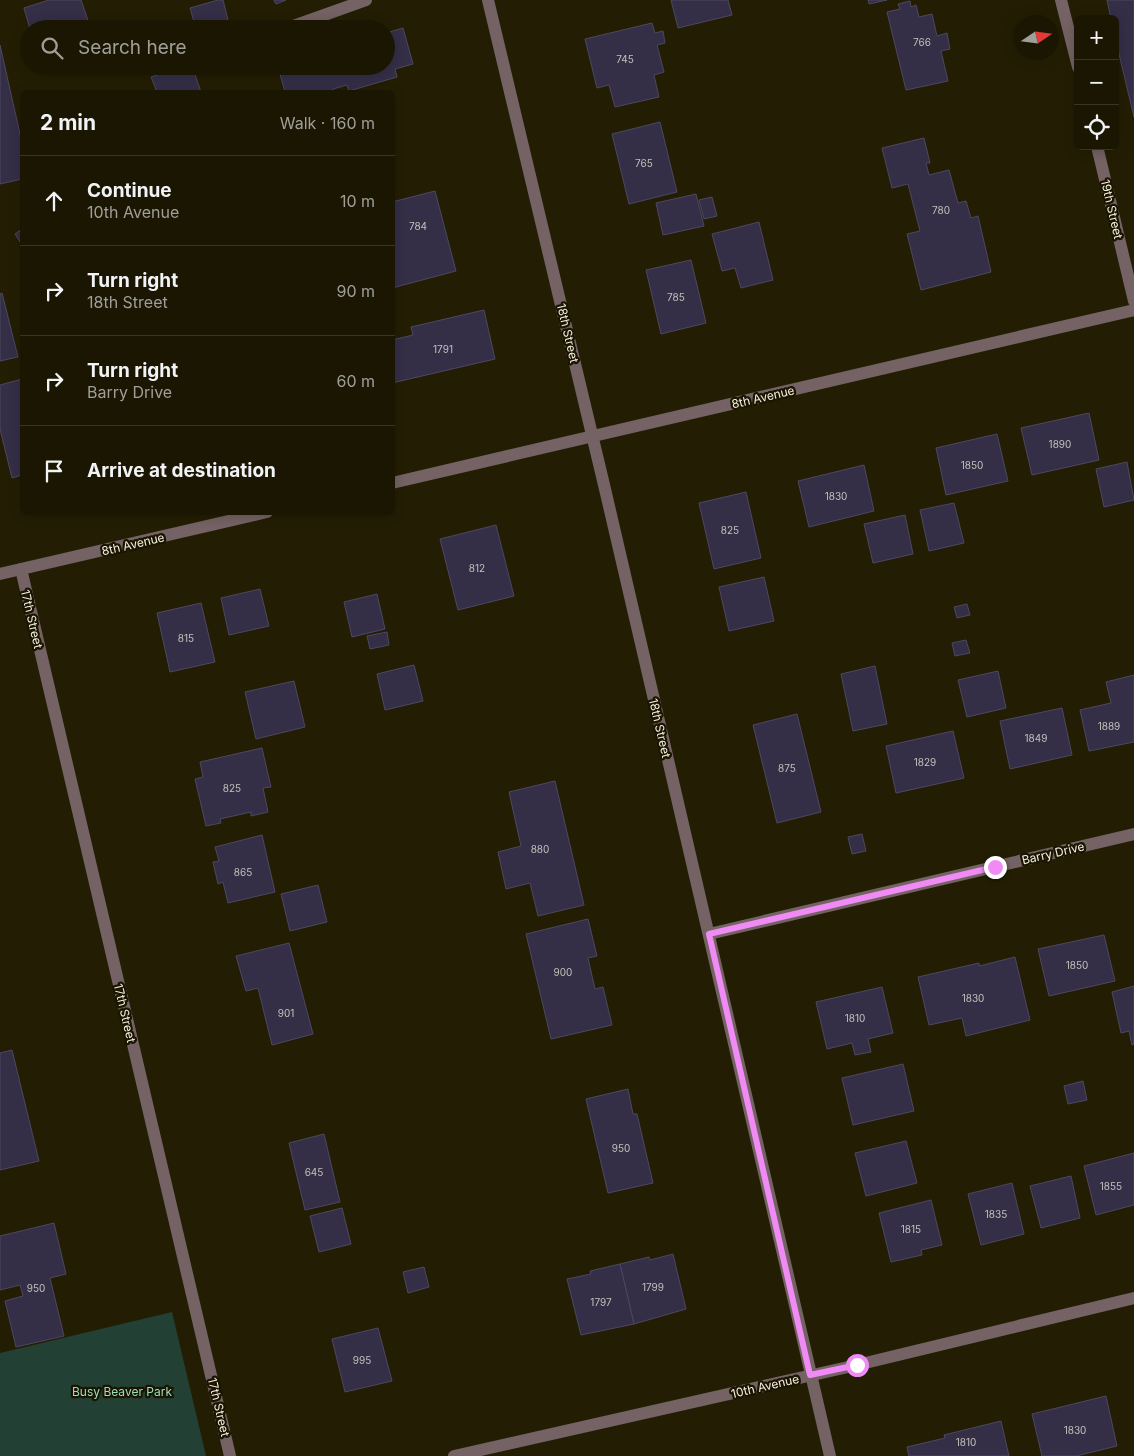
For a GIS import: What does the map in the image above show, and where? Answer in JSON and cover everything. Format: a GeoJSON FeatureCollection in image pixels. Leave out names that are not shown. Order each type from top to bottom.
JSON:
{"type":"FeatureCollection","features":[{"type":"Feature","properties":{"kind":"street"},"geometry":{"type":"LineString","coordinates":[[310,20],[366,0]]}},
{"type":"Feature","properties":{"kind":"street","name":"18th Street"},"geometry":{"type":"LineString","coordinates":[[488,0],[709,934],[830,1456]]}},
{"type":"Feature","properties":{"kind":"street"},"geometry":{"type":"LineString","coordinates":[[1061,0],[1076,60]]}},
{"type":"Feature","properties":{"kind":"street","name":"19th Street"},"geometry":{"type":"LineString","coordinates":[[1098,150],[1134,301]]}},
{"type":"Feature","properties":{"kind":"street","name":"8th Avenue"},"geometry":{"type":"LineString","coordinates":[[395,482],[1134,310]]}},
{"type":"Feature","properties":{"kind":"street","name":"8th Avenue"},"geometry":{"type":"LineString","coordinates":[[0,574],[254,515]]}},
{"type":"Feature","properties":{"kind":"street","name":"17th Street"},"geometry":{"type":"LineString","coordinates":[[21,570],[230,1456]]}},
{"type":"Feature","properties":{"kind":"street","name":"Barry Drive"},"geometry":{"type":"LineString","coordinates":[[709,934],[1134,834]]}},
{"type":"Feature","properties":{"kind":"street","name":"10th Avenue"},"geometry":{"type":"LineString","coordinates":[[454,1456],[810,1375],[1134,1298]]}},
{"type":"Feature","properties":{"kind":"green space","name":"Busy Beaver Park"},"geometry":{"type":"Polygon","coordinates":[[[172,1312],[206,1456],[0,1456],[0,1353],[172,1312]]]}},
{"type":"Feature","properties":{"kind":"building"},"geometry":{"type":"Polygon","coordinates":[[[49,0],[81,0],[88,20],[27,20],[24,8],[49,0]]]}},
{"type":"Feature","properties":{"kind":"building"},"geometry":{"type":"Polygon","coordinates":[[[223,0],[228,20],[193,20],[190,8],[223,0]]]}},
{"type":"Feature","properties":{"kind":"building"},"geometry":{"type":"Polygon","coordinates":[[[274,0],[286,0],[276,4],[274,0]]]}},
{"type":"Feature","properties":{"kind":"building"},"geometry":{"type":"Polygon","coordinates":[[[671,0],[728,0],[732,15],[678,28],[671,0]]]}},
{"type":"Feature","properties":{"kind":"building"},"geometry":{"type":"Polygon","coordinates":[[[868,0],[887,0],[869,4],[868,0]]]}},
{"type":"Feature","properties":{"kind":"building"},"geometry":{"type":"Polygon","coordinates":[[[1107,0],[1134,0],[1134,117],[1119,54],[1119,15],[1110,15],[1107,0]]]}},
{"type":"Feature","properties":{"kind":"building"},"geometry":{"type":"Polygon","coordinates":[[[910,1],[911,7],[916,5],[919,17],[932,14],[937,36],[947,33],[950,49],[941,51],[948,81],[906,90],[887,12],[900,9],[898,4],[910,1]]]}},
{"type":"Feature","properties":{"kind":"building"},"geometry":{"type":"Polygon","coordinates":[[[652,23],[655,33],[663,31],[665,43],[657,45],[664,72],[654,75],[659,97],[615,107],[609,85],[597,88],[585,39],[652,23]]]}},
{"type":"Feature","properties":{"kind":"building"},"geometry":{"type":"Polygon","coordinates":[[[403,28],[413,64],[395,69],[395,30],[403,28]]]}},
{"type":"Feature","properties":{"kind":"building"},"geometry":{"type":"Polygon","coordinates":[[[0,45],[20,134],[20,179],[0,184],[0,45]]]}},
{"type":"Feature","properties":{"kind":"building"},"geometry":{"type":"Polygon","coordinates":[[[395,69],[397,77],[352,90],[349,90],[347,85],[333,90],[284,90],[280,75],[395,75],[395,69]]]}},
{"type":"Feature","properties":{"kind":"building"},"geometry":{"type":"Polygon","coordinates":[[[157,75],[195,75],[200,90],[156,90],[151,77],[157,75]]]}},
{"type":"Feature","properties":{"kind":"building"},"geometry":{"type":"Polygon","coordinates":[[[660,122],[677,192],[629,204],[612,134],[660,122]]]}},
{"type":"Feature","properties":{"kind":"building"},"geometry":{"type":"Polygon","coordinates":[[[924,138],[930,163],[926,163],[929,175],[949,170],[958,203],[966,201],[971,218],[978,216],[991,272],[921,290],[907,234],[920,231],[908,184],[892,188],[882,148],[924,138]]]}},
{"type":"Feature","properties":{"kind":"building"},"geometry":{"type":"Polygon","coordinates":[[[435,191],[456,271],[395,287],[395,201],[435,191]]]}},
{"type":"Feature","properties":{"kind":"building"},"geometry":{"type":"Polygon","coordinates":[[[696,194],[704,226],[663,235],[656,203],[696,194]]]}},
{"type":"Feature","properties":{"kind":"building"},"geometry":{"type":"Polygon","coordinates":[[[712,197],[717,216],[704,219],[699,200],[712,197]]]}},
{"type":"Feature","properties":{"kind":"building"},"geometry":{"type":"Polygon","coordinates":[[[759,222],[773,280],[741,288],[735,268],[722,271],[712,234],[759,222]]]}},
{"type":"Feature","properties":{"kind":"building"},"geometry":{"type":"Polygon","coordinates":[[[20,230],[20,242],[15,234],[20,230]]]}},
{"type":"Feature","properties":{"kind":"building"},"geometry":{"type":"Polygon","coordinates":[[[691,260],[706,323],[661,334],[646,270],[691,260]]]}},
{"type":"Feature","properties":{"kind":"building"},"geometry":{"type":"Polygon","coordinates":[[[2,293],[18,357],[0,361],[0,294],[2,293]]]}},
{"type":"Feature","properties":{"kind":"building"},"geometry":{"type":"Polygon","coordinates":[[[484,310],[495,359],[395,382],[395,339],[413,335],[411,327],[484,310]]]}},
{"type":"Feature","properties":{"kind":"building"},"geometry":{"type":"Polygon","coordinates":[[[20,380],[20,476],[12,478],[0,429],[0,385],[20,380]]]}},
{"type":"Feature","properties":{"kind":"building"},"geometry":{"type":"Polygon","coordinates":[[[1089,413],[1099,460],[1032,475],[1021,428],[1089,413]]]}},
{"type":"Feature","properties":{"kind":"building"},"geometry":{"type":"Polygon","coordinates":[[[997,434],[1008,481],[946,495],[936,448],[997,434]]]}},
{"type":"Feature","properties":{"kind":"building"},"geometry":{"type":"Polygon","coordinates":[[[1127,462],[1134,500],[1104,507],[1096,469],[1127,462]]]}},
{"type":"Feature","properties":{"kind":"building"},"geometry":{"type":"Polygon","coordinates":[[[864,465],[874,511],[809,527],[798,481],[864,465]]]}},
{"type":"Feature","properties":{"kind":"building"},"geometry":{"type":"Polygon","coordinates":[[[746,492],[761,558],[714,569],[699,503],[746,492]]]}},
{"type":"Feature","properties":{"kind":"building"},"geometry":{"type":"Polygon","coordinates":[[[954,503],[964,543],[929,551],[920,510],[954,503]]]}},
{"type":"Feature","properties":{"kind":"building"},"geometry":{"type":"Polygon","coordinates":[[[905,515],[913,554],[873,563],[864,524],[905,515]]]}},
{"type":"Feature","properties":{"kind":"building"},"geometry":{"type":"Polygon","coordinates":[[[496,525],[514,596],[458,610],[440,539],[496,525]]]}},
{"type":"Feature","properties":{"kind":"building"},"geometry":{"type":"Polygon","coordinates":[[[764,577],[774,621],[729,631],[719,587],[764,577]]]}},
{"type":"Feature","properties":{"kind":"building"},"geometry":{"type":"Polygon","coordinates":[[[260,589],[269,626],[229,635],[221,598],[260,589]]]}},
{"type":"Feature","properties":{"kind":"building"},"geometry":{"type":"Polygon","coordinates":[[[377,594],[385,629],[352,637],[344,602],[377,594]]]}},
{"type":"Feature","properties":{"kind":"building"},"geometry":{"type":"Polygon","coordinates":[[[201,603],[215,662],[170,672],[157,613],[201,603]]]}},
{"type":"Feature","properties":{"kind":"building"},"geometry":{"type":"Polygon","coordinates":[[[967,604],[970,615],[957,618],[954,607],[967,604]]]}},
{"type":"Feature","properties":{"kind":"building"},"geometry":{"type":"Polygon","coordinates":[[[387,632],[389,645],[370,649],[367,636],[387,632]]]}},
{"type":"Feature","properties":{"kind":"building"},"geometry":{"type":"Polygon","coordinates":[[[966,640],[970,653],[955,656],[952,643],[966,640]]]}},
{"type":"Feature","properties":{"kind":"building"},"geometry":{"type":"Polygon","coordinates":[[[414,665],[423,701],[385,710],[377,674],[414,665]]]}},
{"type":"Feature","properties":{"kind":"building"},"geometry":{"type":"Polygon","coordinates":[[[875,666],[887,724],[853,731],[841,674],[875,666]]]}},
{"type":"Feature","properties":{"kind":"building"},"geometry":{"type":"Polygon","coordinates":[[[998,671],[1006,708],[967,717],[958,680],[998,671]]]}},
{"type":"Feature","properties":{"kind":"building"},"geometry":{"type":"Polygon","coordinates":[[[1134,675],[1134,742],[1089,751],[1080,710],[1111,703],[1106,682],[1134,675]]]}},
{"type":"Feature","properties":{"kind":"building"},"geometry":{"type":"Polygon","coordinates":[[[294,681],[305,727],[256,739],[245,692],[294,681]]]}},
{"type":"Feature","properties":{"kind":"building"},"geometry":{"type":"Polygon","coordinates":[[[1062,708],[1072,755],[1010,769],[1000,721],[1062,708]]]}},
{"type":"Feature","properties":{"kind":"building"},"geometry":{"type":"Polygon","coordinates":[[[797,714],[821,812],[777,823],[753,725],[797,714]]]}},
{"type":"Feature","properties":{"kind":"building"},"geometry":{"type":"Polygon","coordinates":[[[953,731],[964,778],[896,793],[886,746],[953,731]]]}},
{"type":"Feature","properties":{"kind":"building"},"geometry":{"type":"Polygon","coordinates":[[[262,748],[271,787],[263,788],[268,812],[251,816],[251,812],[220,819],[221,823],[206,826],[195,779],[203,777],[200,762],[262,748]]]}},
{"type":"Feature","properties":{"kind":"building"},"geometry":{"type":"Polygon","coordinates":[[[555,781],[584,905],[538,916],[530,883],[506,889],[498,852],[521,846],[509,792],[555,781]]]}},
{"type":"Feature","properties":{"kind":"building"},"geometry":{"type":"Polygon","coordinates":[[[862,834],[866,851],[852,854],[848,837],[862,834]]]}},
{"type":"Feature","properties":{"kind":"building"},"geometry":{"type":"Polygon","coordinates":[[[262,835],[275,892],[228,903],[223,882],[218,884],[213,862],[219,861],[215,847],[262,835]]]}},
{"type":"Feature","properties":{"kind":"building"},"geometry":{"type":"Polygon","coordinates":[[[318,885],[327,922],[290,931],[281,894],[318,885]]]}},
{"type":"Feature","properties":{"kind":"building"},"geometry":{"type":"Polygon","coordinates":[[[588,919],[597,956],[588,958],[595,989],[603,987],[612,1025],[551,1039],[526,934],[588,919]]]}},
{"type":"Feature","properties":{"kind":"building"},"geometry":{"type":"Polygon","coordinates":[[[1104,935],[1115,981],[1049,996],[1038,949],[1104,935]]]}},
{"type":"Feature","properties":{"kind":"building"},"geometry":{"type":"Polygon","coordinates":[[[289,943],[313,1034],[272,1045],[258,988],[246,991],[236,956],[289,943]]]}},
{"type":"Feature","properties":{"kind":"building"},"geometry":{"type":"Polygon","coordinates":[[[1015,957],[1030,1020],[966,1036],[962,1018],[929,1025],[918,977],[979,963],[979,966],[1015,957]]]}},
{"type":"Feature","properties":{"kind":"building"},"geometry":{"type":"Polygon","coordinates":[[[1134,986],[1134,1044],[1132,1045],[1129,1031],[1121,1033],[1112,992],[1134,986]]]}},
{"type":"Feature","properties":{"kind":"building"},"geometry":{"type":"Polygon","coordinates":[[[882,987],[893,1033],[868,1039],[871,1052],[855,1055],[852,1043],[827,1049],[816,1002],[882,987]]]}},
{"type":"Feature","properties":{"kind":"building"},"geometry":{"type":"Polygon","coordinates":[[[12,1050],[39,1161],[0,1170],[0,1053],[12,1050]]]}},
{"type":"Feature","properties":{"kind":"building"},"geometry":{"type":"Polygon","coordinates":[[[903,1064],[914,1111],[853,1125],[842,1078],[903,1064]]]}},
{"type":"Feature","properties":{"kind":"building"},"geometry":{"type":"Polygon","coordinates":[[[1083,1081],[1087,1100],[1068,1104],[1064,1086],[1083,1081]]]}},
{"type":"Feature","properties":{"kind":"building"},"geometry":{"type":"Polygon","coordinates":[[[628,1089],[633,1114],[637,1114],[653,1183],[608,1193],[586,1099],[628,1089]]]}},
{"type":"Feature","properties":{"kind":"building"},"geometry":{"type":"Polygon","coordinates":[[[324,1134],[340,1202],[305,1210],[289,1143],[324,1134]]]}},
{"type":"Feature","properties":{"kind":"building"},"geometry":{"type":"Polygon","coordinates":[[[906,1141],[917,1183],[866,1196],[855,1153],[906,1141]]]}},
{"type":"Feature","properties":{"kind":"building"},"geometry":{"type":"Polygon","coordinates":[[[1134,1153],[1134,1205],[1096,1215],[1084,1166],[1134,1153]]]}},
{"type":"Feature","properties":{"kind":"building"},"geometry":{"type":"Polygon","coordinates":[[[1071,1176],[1080,1218],[1041,1228],[1030,1186],[1071,1176]]]}},
{"type":"Feature","properties":{"kind":"building"},"geometry":{"type":"Polygon","coordinates":[[[1012,1183],[1024,1234],[981,1245],[968,1194],[1012,1183]]]}},
{"type":"Feature","properties":{"kind":"building"},"geometry":{"type":"Polygon","coordinates":[[[931,1200],[942,1245],[921,1250],[922,1255],[891,1262],[879,1213],[931,1200]]]}},
{"type":"Feature","properties":{"kind":"building"},"geometry":{"type":"Polygon","coordinates":[[[342,1208],[351,1244],[319,1252],[310,1216],[342,1208]]]}},
{"type":"Feature","properties":{"kind":"building"},"geometry":{"type":"Polygon","coordinates":[[[54,1223],[66,1274],[50,1278],[64,1336],[16,1347],[5,1301],[23,1296],[20,1285],[0,1290],[0,1236],[54,1223]]]}},
{"type":"Feature","properties":{"kind":"building"},"geometry":{"type":"Polygon","coordinates":[[[673,1254],[686,1309],[634,1324],[620,1264],[649,1257],[650,1260],[673,1254]]]}},
{"type":"Feature","properties":{"kind":"building"},"geometry":{"type":"Polygon","coordinates":[[[620,1264],[634,1324],[581,1335],[567,1279],[591,1274],[590,1271],[620,1264]]]}},
{"type":"Feature","properties":{"kind":"building"},"geometry":{"type":"Polygon","coordinates":[[[424,1267],[429,1287],[408,1293],[403,1272],[424,1267]]]}},
{"type":"Feature","properties":{"kind":"building"},"geometry":{"type":"Polygon","coordinates":[[[378,1328],[392,1381],[345,1392],[332,1339],[378,1328]]]}},
{"type":"Feature","properties":{"kind":"building"},"geometry":{"type":"Polygon","coordinates":[[[1106,1396],[1117,1446],[1076,1456],[1042,1456],[1032,1414],[1106,1396]]]}},
{"type":"Feature","properties":{"kind":"building"},"geometry":{"type":"Polygon","coordinates":[[[1001,1421],[1009,1456],[909,1456],[907,1447],[945,1438],[944,1435],[1001,1421]]]}},
{"type":"Feature","properties":{"kind":"route"},"geometry":{"type":"LineString","coordinates":[[857,1365],[810,1375],[709,934],[995,867]]}}]}
